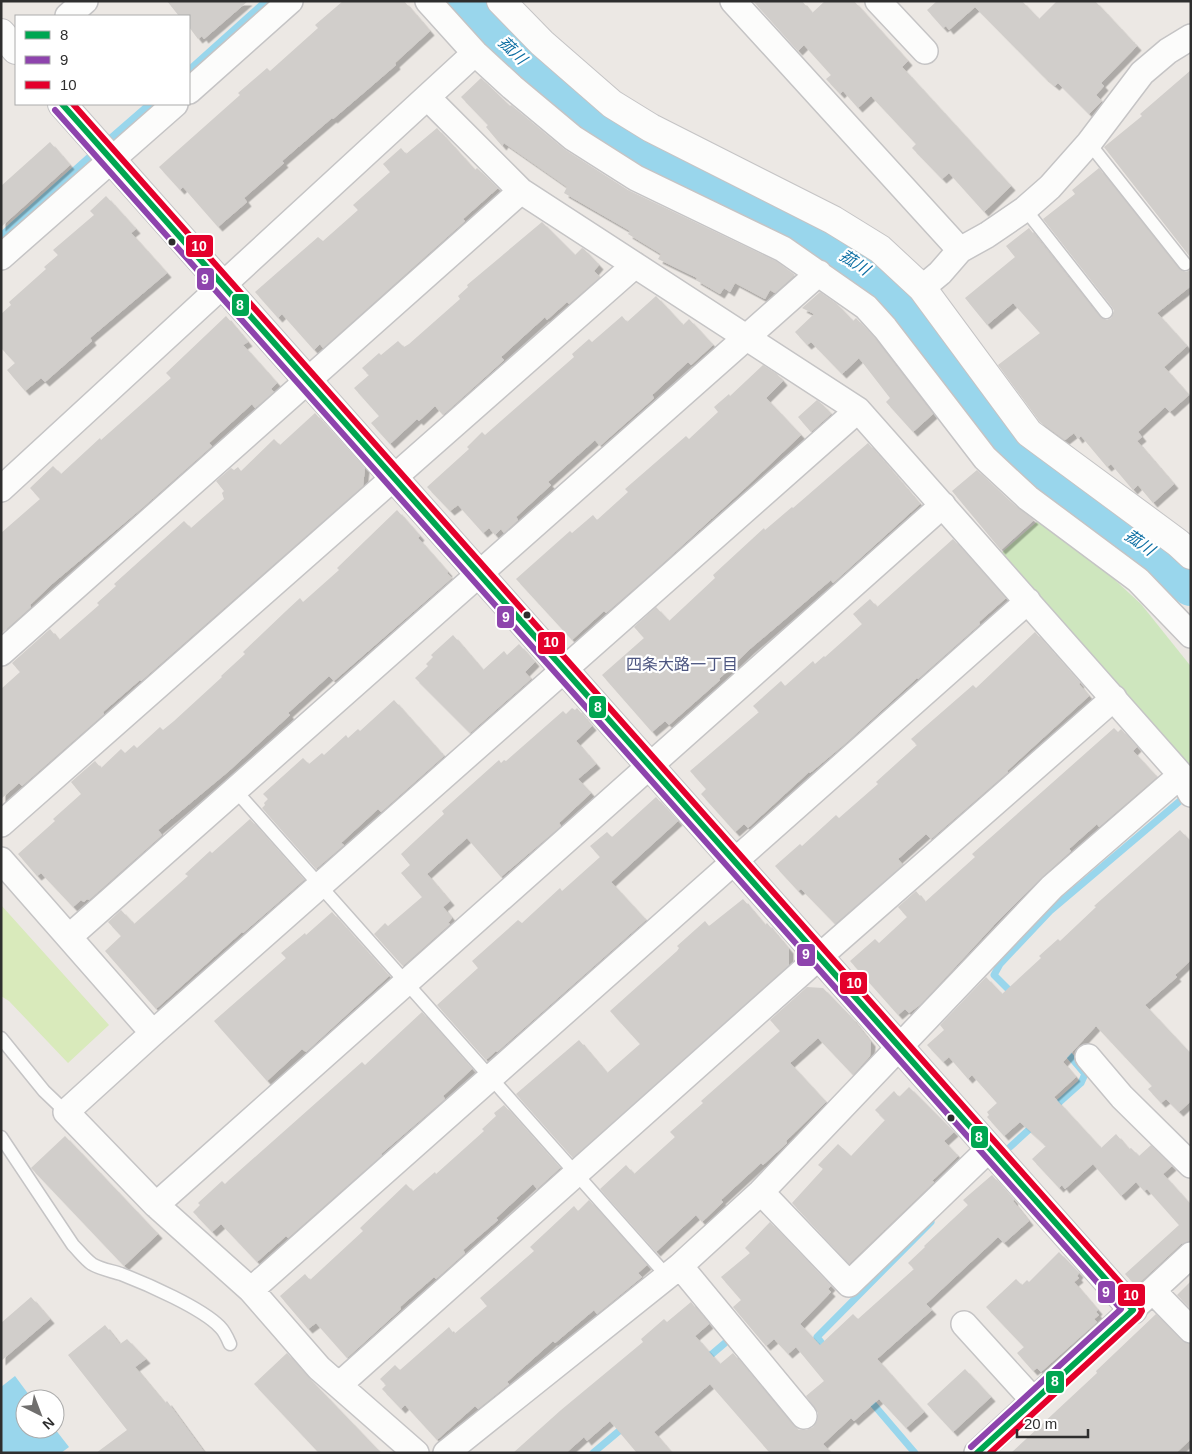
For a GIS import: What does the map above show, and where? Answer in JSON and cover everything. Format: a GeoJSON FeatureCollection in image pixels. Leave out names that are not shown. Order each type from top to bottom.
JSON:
{"type":"FeatureCollection","features":[{"type":"Feature","properties":{"kind":"street"},"geometry":{"type":"LineString","coordinates":[[69,15],[85,1]]}},
{"type":"Feature","properties":{"kind":"street"},"geometry":{"type":"LineString","coordinates":[[190,90],[290,1]]}},
{"type":"Feature","properties":{"kind":"street"},"geometry":{"type":"LineString","coordinates":[[428,1],[475,53],[573,138],[636,178],[783,249],[866,308],[879,321],[985,458],[1028,498],[1138,580],[1191,634]]}},
{"type":"Feature","properties":{"kind":"street"},"geometry":{"type":"LineString","coordinates":[[501,1],[542,43],[612,104],[651,128],[833,220],[880,249],[922,288],[1029,433],[1178,542],[1191,555]]}},
{"type":"Feature","properties":{"kind":"street"},"geometry":{"type":"LineString","coordinates":[[733,1],[960,250]]}},
{"type":"Feature","properties":{"kind":"street"},"geometry":{"type":"LineString","coordinates":[[878,1],[924,51]]}},
{"type":"Feature","properties":{"kind":"street"},"geometry":{"type":"LineString","coordinates":[[1,33],[15,49]]}},
{"type":"Feature","properties":{"kind":"street"},"geometry":{"type":"LineString","coordinates":[[922,288],[940,273],[960,250],[987,235],[1025,209],[1050,187],[1088,143],[1142,73],[1168,51],[1191,37]]}},
{"type":"Feature","properties":{"kind":"street"},"geometry":{"type":"LineString","coordinates":[[1,489],[475,53]]}},
{"type":"Feature","properties":{"kind":"street"},"geometry":{"type":"LineString","coordinates":[[428,98],[521,192],[858,410],[1114,698],[1186,785],[1052,887],[761,1192],[674,1271],[446,1453]]}},
{"type":"Feature","properties":{"kind":"street"},"geometry":{"type":"LineString","coordinates":[[63,105],[478,574],[900,1046],[1132,1310]]}},
{"type":"Feature","properties":{"kind":"street"},"geometry":{"type":"LineString","coordinates":[[1,256],[174,105]]}},
{"type":"Feature","properties":{"kind":"street"},"geometry":{"type":"LineString","coordinates":[[1,654],[521,192]]}},
{"type":"Feature","properties":{"kind":"street"},"geometry":{"type":"LineString","coordinates":[[1,824],[635,264]]}},
{"type":"Feature","properties":{"kind":"street"},"geometry":{"type":"LineString","coordinates":[[69,937],[819,273]]}},
{"type":"Feature","properties":{"kind":"street"},"geometry":{"type":"LineString","coordinates":[[416,1453],[319,1368],[251,1290],[156,1205],[66,1112],[858,410]]}},
{"type":"Feature","properties":{"kind":"street"},"geometry":{"type":"LineString","coordinates":[[156,1205],[943,505]]}},
{"type":"Feature","properties":{"kind":"street"},"geometry":{"type":"LineString","coordinates":[[251,1290],[1028,601]]}},
{"type":"Feature","properties":{"kind":"street"},"geometry":{"type":"LineString","coordinates":[[339,1385],[819,957],[1114,698]]}},
{"type":"Feature","properties":{"kind":"street"},"geometry":{"type":"LineString","coordinates":[[1,860],[153,1033]]}},
{"type":"Feature","properties":{"kind":"street"},"geometry":{"type":"LineString","coordinates":[[1088,1057],[1122,1097],[1191,1164]]}},
{"type":"Feature","properties":{"kind":"street"},"geometry":{"type":"LineString","coordinates":[[761,1192],[849,1284],[989,1149]]}},
{"type":"Feature","properties":{"kind":"street"},"geometry":{"type":"LineString","coordinates":[[977,1453],[1191,1255]]}},
{"type":"Feature","properties":{"kind":"street"},"geometry":{"type":"LineString","coordinates":[[674,1271],[804,1416]]}},
{"type":"Feature","properties":{"kind":"street"},"geometry":{"type":"LineString","coordinates":[[1153,1291],[1191,1330]]}},
{"type":"Feature","properties":{"kind":"street"},"geometry":{"type":"LineString","coordinates":[[964,1324],[1034,1400]]}},
{"type":"Feature","properties":{"kind":"lane"},"geometry":{"type":"LineString","coordinates":[[1088,143],[1185,264]]}},
{"type":"Feature","properties":{"kind":"lane"},"geometry":{"type":"LineString","coordinates":[[1025,209],[1106,312]]}},
{"type":"Feature","properties":{"kind":"lane"},"geometry":{"type":"LineString","coordinates":[[235,790],[576,1174],[674,1271]]}},
{"type":"Feature","properties":{"kind":"lane"},"geometry":{"type":"LineString","coordinates":[[1,1038],[44,1091],[66,1112]]}},
{"type":"Feature","properties":{"kind":"lane"},"geometry":{"type":"LineString","coordinates":[[1,1137],[83,1256],[94,1265],[159,1291],[204,1314],[219,1325],[225,1332],[230,1344]]}},
{"type":"Feature","properties":{"kind":"green space"},"geometry":{"type":"Polygon","coordinates":[[[1039,520],[1091,558],[1141,604],[1191,667],[1191,771],[1000,554],[1039,520]]]}},
{"type":"Feature","properties":{"kind":"green space"},"geometry":{"type":"Polygon","coordinates":[[[1,905],[109,1025],[68,1063],[9,1001],[1,996],[1,905]]]}},
{"type":"Feature","properties":{"kind":"water"},"geometry":{"type":"Polygon","coordinates":[[[15,1376],[25,1389],[15,1389],[15,1439],[63,1439],[69,1447],[61,1453],[1,1453],[1,1387],[15,1376]]]}},
{"type":"Feature","properties":{"kind":"building"},"geometry":{"type":"Polygon","coordinates":[[[167,1],[248,1],[204,39],[202,36],[198,39],[190,28],[190,15],[178,15],[167,1]]]}},
{"type":"Feature","properties":{"kind":"building"},"geometry":{"type":"Polygon","coordinates":[[[343,1],[404,1],[430,31],[395,63],[396,65],[282,161],[284,163],[244,198],[247,202],[218,227],[183,187],[180,190],[159,167],[240,95],[238,93],[267,68],[270,71],[318,28],[315,25],[343,1]]]}},
{"type":"Feature","properties":{"kind":"building"},"geometry":{"type":"Polygon","coordinates":[[[753,1],[802,1],[812,13],[825,1],[854,1],[908,61],[902,67],[1011,186],[984,212],[949,173],[942,179],[912,148],[916,144],[871,96],[858,108],[843,91],[840,94],[826,79],[831,75],[804,45],[798,51],[753,1]]]}},
{"type":"Feature","properties":{"kind":"building"},"geometry":{"type":"Polygon","coordinates":[[[937,1],[1022,1],[1039,19],[1057,1],[1095,1],[1137,46],[1101,83],[1104,86],[1096,95],[1102,101],[1089,114],[1058,83],[1055,86],[1043,76],[975,7],[949,30],[946,26],[943,28],[927,10],[937,1]]]}},
{"type":"Feature","properties":{"kind":"building"},"geometry":{"type":"Polygon","coordinates":[[[1191,70],[1191,258],[1104,147],[1142,116],[1140,114],[1191,70]]]}},
{"type":"Feature","properties":{"kind":"building"},"geometry":{"type":"Polygon","coordinates":[[[481,78],[510,106],[564,149],[628,190],[776,261],[795,275],[775,293],[770,290],[765,299],[735,283],[730,292],[724,288],[720,294],[696,280],[697,278],[658,259],[661,254],[628,234],[630,231],[564,193],[567,187],[504,143],[502,146],[486,127],[488,125],[461,97],[481,78]]]}},
{"type":"Feature","properties":{"kind":"building"},"geometry":{"type":"Polygon","coordinates":[[[437,128],[475,170],[477,168],[498,188],[463,219],[465,221],[323,348],[320,344],[314,350],[282,314],[278,318],[255,292],[318,237],[323,241],[358,210],[353,205],[390,172],[383,164],[401,148],[406,154],[437,128]]]}},
{"type":"Feature","properties":{"kind":"building"},"geometry":{"type":"Polygon","coordinates":[[[50,142],[70,165],[1,227],[1,186],[50,142]]]}},
{"type":"Feature","properties":{"kind":"building"},"geometry":{"type":"Polygon","coordinates":[[[1099,168],[1179,269],[1186,272],[1191,270],[1191,286],[1157,313],[1187,346],[1164,367],[1189,395],[1170,412],[1165,407],[1138,432],[1142,437],[1137,441],[1174,484],[1153,503],[1138,485],[1133,490],[1111,464],[1107,467],[1081,436],[1078,439],[1074,433],[1065,440],[1040,422],[998,365],[1040,333],[1013,303],[987,325],[965,298],[1015,257],[1006,246],[1029,228],[1100,317],[1107,320],[1111,318],[1114,311],[1112,307],[1043,219],[1075,194],[1072,190],[1099,168]]]}},
{"type":"Feature","properties":{"kind":"building"},"geometry":{"type":"Polygon","coordinates":[[[106,196],[136,229],[131,233],[167,273],[90,338],[92,341],[45,382],[41,378],[25,391],[7,370],[15,363],[1,348],[1,314],[11,305],[9,302],[46,269],[44,267],[58,255],[53,250],[94,215],[90,211],[106,196]]]}},
{"type":"Feature","properties":{"kind":"building"},"geometry":{"type":"Polygon","coordinates":[[[542,222],[575,255],[582,248],[584,249],[599,265],[594,271],[600,277],[547,320],[545,317],[501,357],[504,360],[443,415],[435,406],[419,421],[417,419],[390,444],[371,423],[379,416],[354,388],[369,375],[362,368],[379,353],[381,355],[398,341],[404,347],[409,344],[460,299],[458,296],[468,287],[467,285],[542,222]]]}},
{"type":"Feature","properties":{"kind":"building"},"geometry":{"type":"Polygon","coordinates":[[[820,292],[837,304],[853,321],[856,318],[874,337],[933,414],[913,432],[886,402],[890,398],[859,358],[842,374],[811,342],[807,345],[795,332],[814,314],[802,308],[820,292]]]}},
{"type":"Feature","properties":{"kind":"building"},"geometry":{"type":"Polygon","coordinates":[[[656,296],[683,325],[689,319],[713,345],[691,365],[688,362],[652,395],[654,398],[600,446],[595,440],[548,482],[551,485],[516,517],[518,520],[504,533],[501,529],[495,535],[489,528],[483,533],[458,505],[450,511],[427,487],[469,449],[467,447],[482,432],[485,435],[574,357],[572,354],[589,339],[592,342],[622,316],[627,322],[656,296]]]}},
{"type":"Feature","properties":{"kind":"building"},"geometry":{"type":"Polygon","coordinates":[[[226,316],[248,342],[243,345],[277,383],[271,389],[274,392],[255,408],[252,404],[209,443],[212,446],[52,584],[30,605],[31,607],[2,633],[1,533],[40,499],[30,488],[53,466],[61,474],[100,438],[101,440],[171,378],[166,373],[226,316]]]}},
{"type":"Feature","properties":{"kind":"building"},"geometry":{"type":"Polygon","coordinates":[[[763,365],[777,374],[783,381],[766,398],[801,435],[651,574],[606,613],[604,611],[572,640],[516,579],[570,531],[572,533],[593,515],[597,520],[628,492],[625,489],[686,436],[689,439],[718,412],[714,407],[729,394],[730,396],[763,365]]]}},
{"type":"Feature","properties":{"kind":"building"},"geometry":{"type":"Polygon","coordinates":[[[817,400],[831,414],[811,432],[798,417],[817,400]]]}},
{"type":"Feature","properties":{"kind":"building"},"geometry":{"type":"Polygon","coordinates":[[[315,413],[365,468],[363,486],[141,681],[103,712],[104,714],[22,786],[19,783],[1,799],[1,689],[20,672],[12,663],[50,629],[59,640],[99,605],[97,603],[116,586],[114,584],[184,521],[191,528],[224,499],[222,493],[224,491],[216,481],[231,468],[234,470],[238,467],[241,471],[274,439],[280,445],[315,413]]]}},
{"type":"Feature","properties":{"kind":"building"},"geometry":{"type":"Polygon","coordinates":[[[868,443],[920,504],[833,583],[831,580],[750,649],[720,680],[669,725],[665,721],[652,732],[602,675],[644,638],[634,627],[656,607],[669,621],[715,578],[713,575],[764,528],[765,530],[793,508],[868,443]]]}},
{"type":"Feature","properties":{"kind":"building"},"geometry":{"type":"Polygon","coordinates":[[[977,470],[1011,502],[1034,520],[1001,550],[952,491],[977,470]]]}},
{"type":"Feature","properties":{"kind":"building"},"geometry":{"type":"Polygon","coordinates":[[[397,510],[420,536],[418,538],[452,578],[334,681],[329,676],[229,771],[158,830],[162,835],[89,900],[87,899],[84,902],[81,900],[73,907],[41,873],[37,876],[18,854],[55,821],[53,819],[81,794],[71,782],[95,761],[101,768],[121,749],[125,753],[134,745],[137,748],[160,727],[163,730],[174,721],[222,677],[245,654],[243,652],[300,598],[303,602],[339,570],[337,568],[397,510]]]}},
{"type":"Feature","properties":{"kind":"building"},"geometry":{"type":"Polygon","coordinates":[[[953,539],[1006,598],[979,622],[980,624],[846,743],[809,772],[748,828],[744,824],[735,832],[701,794],[706,789],[690,771],[759,712],[753,706],[781,681],[785,686],[813,661],[815,664],[825,657],[862,624],[853,614],[870,599],[877,607],[953,539]]]}},
{"type":"Feature","properties":{"kind":"building"},"geometry":{"type":"Polygon","coordinates":[[[1035,632],[1080,683],[1089,696],[1008,772],[931,839],[926,834],[898,859],[903,865],[835,924],[801,889],[798,891],[775,866],[800,844],[802,846],[836,815],[839,818],[878,784],[876,782],[917,745],[911,739],[973,685],[976,688],[1035,632]]]}},
{"type":"Feature","properties":{"kind":"building"},"geometry":{"type":"Polygon","coordinates":[[[453,635],[483,670],[504,651],[507,655],[519,644],[535,662],[525,672],[531,679],[470,733],[415,678],[428,666],[426,664],[433,657],[431,655],[453,635]]]}},
{"type":"Feature","properties":{"kind":"building"},"geometry":{"type":"Polygon","coordinates":[[[394,700],[444,756],[381,812],[378,809],[341,843],[344,845],[316,869],[262,808],[268,799],[263,794],[303,758],[309,764],[322,753],[324,755],[346,735],[348,738],[358,729],[360,731],[394,700]]]}},
{"type":"Feature","properties":{"kind":"building"},"geometry":{"type":"Polygon","coordinates":[[[572,708],[575,710],[577,708],[592,726],[576,741],[596,764],[578,779],[591,793],[559,823],[561,826],[501,877],[467,838],[427,874],[450,901],[443,907],[452,918],[448,923],[450,924],[403,966],[374,934],[385,923],[388,926],[422,897],[401,873],[410,865],[401,854],[444,814],[442,811],[499,760],[501,763],[504,760],[506,761],[563,711],[566,714],[572,708]]]}},
{"type":"Feature","properties":{"kind":"building"},"geometry":{"type":"Polygon","coordinates":[[[1114,728],[1118,732],[1121,729],[1137,747],[1133,751],[1157,777],[1099,827],[1097,824],[1069,849],[1071,851],[995,924],[921,1004],[909,1013],[905,1009],[898,1015],[850,961],[875,939],[879,943],[907,917],[898,907],[916,891],[925,902],[975,857],[972,854],[1114,728]]]}},
{"type":"Feature","properties":{"kind":"building"},"geometry":{"type":"Polygon","coordinates":[[[656,797],[678,821],[611,882],[646,920],[486,1060],[437,1005],[478,968],[472,961],[518,920],[522,923],[560,888],[562,891],[600,857],[590,846],[607,832],[612,837],[656,797]]]}},
{"type":"Feature","properties":{"kind":"building"},"geometry":{"type":"Polygon","coordinates":[[[250,819],[304,880],[242,932],[156,1009],[105,951],[121,936],[108,922],[121,910],[134,924],[188,876],[185,874],[210,851],[212,853],[250,819]]]}},
{"type":"Feature","properties":{"kind":"building"},"geometry":{"type":"Polygon","coordinates":[[[1180,830],[1191,842],[1191,960],[1175,975],[1177,977],[1145,1005],[1191,1054],[1191,1101],[1179,1112],[1166,1099],[1161,1103],[1148,1089],[1152,1086],[1096,1026],[1063,1062],[1076,1077],[1054,1097],[1101,1148],[1116,1134],[1129,1149],[1131,1148],[1139,1156],[1151,1145],[1172,1166],[1163,1174],[1191,1205],[1191,1241],[1181,1244],[1136,1286],[1125,1274],[1179,1225],[1147,1189],[1144,1191],[1136,1182],[1121,1196],[1093,1164],[1065,1189],[1062,1185],[1059,1188],[1032,1159],[1046,1146],[1020,1122],[1004,1136],[987,1117],[989,1115],[987,1112],[997,1103],[972,1075],[968,1079],[949,1057],[943,1062],[927,1045],[944,1030],[940,1025],[986,977],[1002,994],[1041,958],[1039,956],[1058,939],[1060,941],[1096,907],[1094,906],[1180,830]]]}},
{"type":"Feature","properties":{"kind":"building"},"geometry":{"type":"Polygon","coordinates":[[[743,899],[789,949],[789,965],[573,1158],[516,1094],[579,1040],[607,1073],[640,1044],[610,1011],[677,951],[679,948],[677,946],[705,921],[709,926],[743,899]]]}},
{"type":"Feature","properties":{"kind":"building"},"geometry":{"type":"Polygon","coordinates":[[[332,912],[389,976],[306,1052],[302,1049],[267,1081],[214,1021],[286,958],[281,953],[305,933],[306,935],[332,912]]]}},
{"type":"Feature","properties":{"kind":"building"},"geometry":{"type":"Polygon","coordinates":[[[807,987],[823,988],[852,1018],[871,1042],[870,1056],[853,1075],[818,1038],[790,1063],[826,1102],[786,1141],[787,1143],[763,1165],[761,1163],[721,1200],[723,1202],[702,1222],[696,1215],[656,1252],[600,1189],[626,1165],[634,1174],[675,1137],[670,1132],[703,1103],[701,1101],[780,1031],[770,1020],[807,987]]]}},
{"type":"Feature","properties":{"kind":"building"},"geometry":{"type":"Polygon","coordinates":[[[422,1012],[472,1069],[443,1096],[445,1099],[288,1238],[286,1236],[257,1262],[221,1224],[212,1232],[193,1212],[200,1205],[198,1203],[222,1181],[225,1184],[362,1062],[365,1065],[422,1012]]]}},
{"type":"Feature","properties":{"kind":"building"},"geometry":{"type":"Polygon","coordinates":[[[909,1087],[954,1132],[944,1141],[958,1156],[932,1181],[934,1182],[849,1264],[792,1203],[823,1169],[818,1165],[838,1144],[851,1156],[885,1120],[875,1110],[894,1091],[899,1097],[909,1087]]]}},
{"type":"Feature","properties":{"kind":"building"},"geometry":{"type":"Polygon","coordinates":[[[504,1105],[560,1168],[537,1189],[533,1184],[496,1218],[498,1220],[463,1250],[465,1253],[400,1307],[401,1309],[347,1358],[316,1323],[308,1329],[280,1296],[305,1274],[310,1280],[363,1231],[360,1228],[406,1184],[413,1191],[435,1172],[436,1174],[484,1131],[482,1129],[496,1116],[494,1113],[504,1105]]]}},
{"type":"Feature","properties":{"kind":"building"},"geometry":{"type":"Polygon","coordinates":[[[65,1136],[158,1234],[124,1266],[31,1168],[65,1136]]]}},
{"type":"Feature","properties":{"kind":"building"},"geometry":{"type":"Polygon","coordinates":[[[992,1175],[1029,1221],[1004,1243],[998,1237],[926,1304],[932,1310],[877,1359],[924,1412],[906,1428],[879,1399],[854,1421],[851,1418],[823,1444],[831,1453],[770,1453],[710,1384],[654,1432],[672,1453],[637,1453],[610,1421],[587,1441],[584,1437],[566,1453],[513,1453],[561,1410],[643,1342],[641,1339],[664,1319],[667,1322],[691,1302],[709,1324],[695,1336],[720,1364],[733,1353],[793,1425],[799,1430],[813,1427],[817,1421],[818,1413],[806,1396],[824,1381],[796,1347],[788,1354],[774,1339],[766,1346],[733,1307],[741,1300],[721,1277],[750,1253],[745,1248],[770,1222],[831,1286],[828,1289],[831,1292],[800,1324],[820,1345],[853,1314],[858,1319],[914,1269],[908,1263],[968,1205],[963,1200],[992,1175]]]}},
{"type":"Feature","properties":{"kind":"building"},"geometry":{"type":"Polygon","coordinates":[[[589,1200],[647,1265],[638,1273],[642,1277],[597,1314],[594,1310],[555,1343],[553,1341],[507,1382],[509,1384],[478,1409],[475,1406],[437,1440],[405,1405],[401,1409],[382,1389],[386,1385],[380,1379],[395,1365],[400,1370],[449,1327],[454,1334],[487,1306],[480,1298],[534,1251],[530,1247],[574,1206],[578,1211],[589,1200]]]}},
{"type":"Feature","properties":{"kind":"building"},"geometry":{"type":"Polygon","coordinates":[[[1059,1252],[1079,1273],[1077,1276],[1079,1278],[1074,1282],[1098,1310],[1096,1312],[1099,1315],[1094,1319],[1097,1322],[1041,1372],[1037,1368],[1033,1371],[1017,1353],[1024,1347],[986,1307],[1016,1279],[1022,1285],[1027,1280],[1029,1282],[1059,1252]]]}},
{"type":"Feature","properties":{"kind":"building"},"geometry":{"type":"Polygon","coordinates":[[[1191,1281],[1191,1309],[1177,1295],[1191,1281]]]}},
{"type":"Feature","properties":{"kind":"building"},"geometry":{"type":"Polygon","coordinates":[[[31,1297],[50,1319],[1,1361],[1,1323],[31,1297]]]}},
{"type":"Feature","properties":{"kind":"building"},"geometry":{"type":"Polygon","coordinates":[[[1156,1314],[1181,1340],[1191,1344],[1191,1439],[1176,1453],[1011,1453],[1097,1373],[1096,1371],[1156,1314]]]}},
{"type":"Feature","properties":{"kind":"building"},"geometry":{"type":"Polygon","coordinates":[[[105,1325],[120,1344],[127,1339],[146,1359],[135,1367],[165,1403],[167,1401],[205,1453],[96,1453],[127,1430],[68,1355],[105,1325]]]}},
{"type":"Feature","properties":{"kind":"building"},"geometry":{"type":"Polygon","coordinates":[[[287,1353],[381,1453],[319,1453],[254,1384],[287,1353]]]}},
{"type":"Feature","properties":{"kind":"building"},"geometry":{"type":"Polygon","coordinates":[[[965,1369],[991,1397],[953,1432],[927,1404],[965,1369]]]}},
{"type":"Feature","properties":{"kind":"waterway"},"geometry":{"type":"LineString","coordinates":[[190,69],[266,1]]}},
{"type":"Feature","properties":{"kind":"waterway","name":"菰川"},"geometry":{"type":"LineString","coordinates":[[468,1],[509,48],[580,109],[635,146],[779,212],[878,277],[925,329],[995,428],[1033,469],[1156,553],[1191,585]]}},
{"type":"Feature","properties":{"kind":"waterway"},"geometry":{"type":"LineString","coordinates":[[104,144],[149,105]]}},
{"type":"Feature","properties":{"kind":"waterway"},"geometry":{"type":"LineString","coordinates":[[1,236],[96,151]]}},
{"type":"Feature","properties":{"kind":"waterway"},"geometry":{"type":"LineString","coordinates":[[1013,994],[994,975],[1000,964],[1050,911],[1187,795]]}},
{"type":"Feature","properties":{"kind":"waterway"},"geometry":{"type":"LineString","coordinates":[[1053,1108],[1081,1083],[1085,1074],[1063,1048]]}},
{"type":"Feature","properties":{"kind":"waterway"},"geometry":{"type":"LineString","coordinates":[[1010,1147],[1034,1125]]}},
{"type":"Feature","properties":{"kind":"waterway"},"geometry":{"type":"LineString","coordinates":[[827,1350],[817,1337],[931,1222]]}},
{"type":"Feature","properties":{"kind":"waterway"},"geometry":{"type":"LineString","coordinates":[[705,1360],[725,1343]]}},
{"type":"Feature","properties":{"kind":"waterway"},"geometry":{"type":"LineString","coordinates":[[868,1398],[915,1453]]}},
{"type":"Feature","properties":{"kind":"waterway"},"geometry":{"type":"LineString","coordinates":[[593,1453],[625,1426]]}},
{"type":"Feature","properties":{"kind":"transit line","name":"8"},"geometry":{"type":"LineString","coordinates":[[63,105],[1133,1310]]}},
{"type":"Feature","properties":{"kind":"transit line","name":"10"},"geometry":{"type":"LineString","coordinates":[[74,105],[1140,1305],[1142,1311],[1139,1316],[990,1453]]}},
{"type":"Feature","properties":{"kind":"transit line","name":"9"},"geometry":{"type":"LineString","coordinates":[[55,110],[1121,1309],[971,1447]]}},
{"type":"Feature","properties":{"kind":"transit line","name":"8"},"geometry":{"type":"LineString","coordinates":[[977,1453],[1133,1310]]}},
{"type":"Feature","properties":{"kind":"district","name":"四条大路一丁目"},"geometry":{"type":"Point","coordinates":[682,664]}}]}
